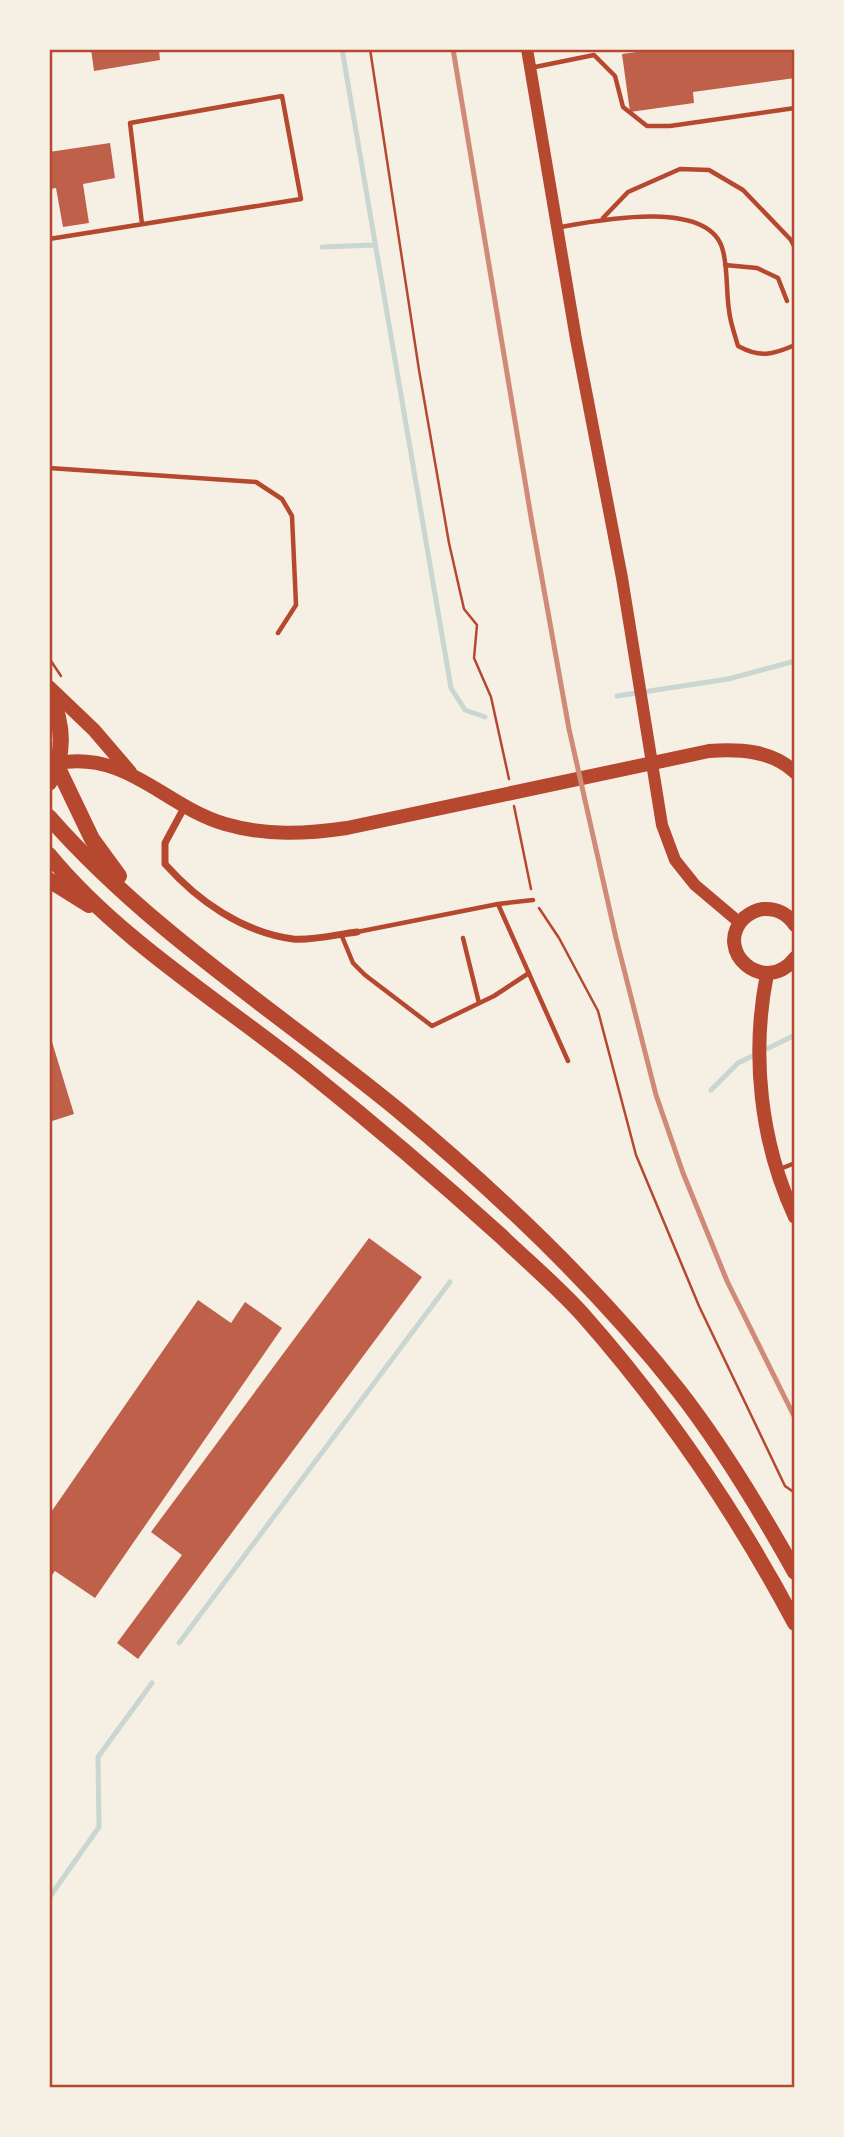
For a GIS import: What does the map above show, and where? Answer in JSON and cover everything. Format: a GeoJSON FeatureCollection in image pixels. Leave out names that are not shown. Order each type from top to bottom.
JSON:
{"type":"FeatureCollection","features":[{"type":"Feature","properties":{"kind":"main road"},"geometry":{"type":"LineString","coordinates":[[49,689],[61,733],[57,765],[49,783]]}},
{"type":"Feature","properties":{"kind":"main road"},"geometry":{"type":"LineString","coordinates":[[49,689],[94,730],[131,772],[185,806],[223,824],[261,832],[290,834],[347,828],[692,755],[732,750],[755,752],[776,759],[795,772]]}},
{"type":"Feature","properties":{"kind":"main road"},"geometry":{"type":"LineString","coordinates":[[57,765],[77,760],[90,761],[131,772]]}},
{"type":"Feature","properties":{"kind":"main road"},"geometry":{"type":"LineString","coordinates":[[57,765],[92,839],[117,872],[138,907]]}},
{"type":"Feature","properties":{"kind":"main road"},"geometry":{"type":"LineString","coordinates":[[49,817],[138,907],[399,1111],[551,1248],[611,1311],[680,1393],[742,1484],[795,1572]]}},
{"type":"Feature","properties":{"kind":"main road"},"geometry":{"type":"LineString","coordinates":[[49,855],[145,947],[371,1122],[454,1193],[581,1313],[652,1397],[704,1471],[751,1544],[795,1623]]}},
{"type":"Feature","properties":{"kind":"main road"},"geometry":{"type":"LineString","coordinates":[[49,880],[113,919]]}},
{"type":"Feature","properties":{"kind":"main road"},"geometry":{"type":"LineString","coordinates":[[793,918],[772,908],[758,909],[740,923],[734,938],[736,951],[742,962],[755,971],[767,974],[785,969],[795,958]]}},
{"type":"Feature","properties":{"kind":"main road"},"geometry":{"type":"LineString","coordinates":[[767,974],[761,1002],[759,1040],[764,1117],[777,1170],[795,1217]]}},
{"type":"Feature","properties":{"kind":"street"},"geometry":{"type":"LineString","coordinates":[[527,49],[556,227],[622,578],[662,825],[674,860],[695,885],[740,923]]}},
{"type":"Feature","properties":{"kind":"street"},"geometry":{"type":"LineString","coordinates":[[185,806],[165,844],[165,864],[184,885],[226,916],[259,930],[295,939],[357,932]]}},
{"type":"Feature","properties":{"kind":"lane"},"geometry":{"type":"LineString","coordinates":[[530,68],[593,52],[615,76],[623,107],[647,126],[670,126],[795,108]]}},
{"type":"Feature","properties":{"kind":"lane"},"geometry":{"type":"LineString","coordinates":[[49,239],[142,225],[300,199],[282,96],[130,122],[142,225]]}},
{"type":"Feature","properties":{"kind":"lane"},"geometry":{"type":"LineString","coordinates":[[602,219],[628,192],[680,169],[709,170],[743,191],[791,240],[795,248]]}},
{"type":"Feature","properties":{"kind":"lane"},"geometry":{"type":"LineString","coordinates":[[556,227],[602,219],[649,217],[687,219],[711,230],[723,249],[729,313],[738,346],[754,355],[780,352],[795,345]]}},
{"type":"Feature","properties":{"kind":"lane"},"geometry":{"type":"LineString","coordinates":[[724,265],[757,268],[778,278],[788,301]]}},
{"type":"Feature","properties":{"kind":"lane"},"geometry":{"type":"LineString","coordinates":[[49,468],[256,482],[282,499],[292,516],[296,605],[278,633]]}},
{"type":"Feature","properties":{"kind":"lane"},"geometry":{"type":"LineString","coordinates":[[357,932],[498,904],[533,900]]}},
{"type":"Feature","properties":{"kind":"lane"},"geometry":{"type":"LineString","coordinates":[[498,904],[568,1061]]}},
{"type":"Feature","properties":{"kind":"lane"},"geometry":{"type":"LineString","coordinates":[[341,933],[353,963],[432,1026],[494,996],[529,972]]}},
{"type":"Feature","properties":{"kind":"lane"},"geometry":{"type":"LineString","coordinates":[[463,938],[479,1003]]}},
{"type":"Feature","properties":{"kind":"lane"},"geometry":{"type":"LineString","coordinates":[[777,1170],[795,1163]]}},
{"type":"Feature","properties":{"kind":"path"},"geometry":{"type":"LineString","coordinates":[[370,49],[419,370],[449,543],[464,609],[477,625],[474,658],[491,697],[508,778]]}},
{"type":"Feature","properties":{"kind":"path"},"geometry":{"type":"LineString","coordinates":[[514,806],[533,900],[559,938],[598,1011],[636,1155],[699,1306],[785,1486],[795,1493]]}},
{"type":"Feature","properties":{"kind":"building"},"geometry":{"type":"Polygon","coordinates":[[[91,49],[159,49],[160,60],[94,71],[91,49]]]}},
{"type":"Feature","properties":{"kind":"building"},"geometry":{"type":"Polygon","coordinates":[[[660,49],[795,49],[795,78],[693,92],[694,103],[630,112],[622,54],[660,49]]]}},
{"type":"Feature","properties":{"kind":"building"},"geometry":{"type":"Polygon","coordinates":[[[110,143],[115,178],[83,184],[89,223],[63,227],[56,188],[49,189],[49,152],[110,143]]]}},
{"type":"Feature","properties":{"kind":"building"},"geometry":{"type":"Polygon","coordinates":[[[49,1032],[74,1114],[49,1122],[49,1032]]]}},
{"type":"Feature","properties":{"kind":"building"},"geometry":{"type":"Polygon","coordinates":[[[369,1238],[422,1277],[138,1659],[117,1643],[182,1555],[151,1532],[369,1238]]]}},
{"type":"Feature","properties":{"kind":"building"},"geometry":{"type":"Polygon","coordinates":[[[198,1300],[231,1323],[245,1302],[282,1328],[95,1598],[55,1571],[49,1579],[49,1515],[198,1300]]]}},
{"type":"Feature","properties":{"kind":"waterway"},"geometry":{"type":"LineString","coordinates":[[342,49],[451,688],[465,710],[485,717]]}},
{"type":"Feature","properties":{"kind":"waterway"},"geometry":{"type":"LineString","coordinates":[[322,247],[375,245]]}},
{"type":"Feature","properties":{"kind":"waterway"},"geometry":{"type":"LineString","coordinates":[[617,696],[728,679],[795,661]]}},
{"type":"Feature","properties":{"kind":"waterway"},"geometry":{"type":"LineString","coordinates":[[711,1090],[738,1063],[795,1035]]}},
{"type":"Feature","properties":{"kind":"waterway"},"geometry":{"type":"LineString","coordinates":[[179,1643],[450,1282]]}},
{"type":"Feature","properties":{"kind":"waterway"},"geometry":{"type":"LineString","coordinates":[[49,1898],[99,1827],[98,1757],[152,1683]]}},
{"type":"Feature","properties":{"kind":"railway"},"geometry":{"type":"LineString","coordinates":[[453,49],[569,729],[616,938],[656,1095],[683,1173],[727,1281],[795,1418]]}}]}
